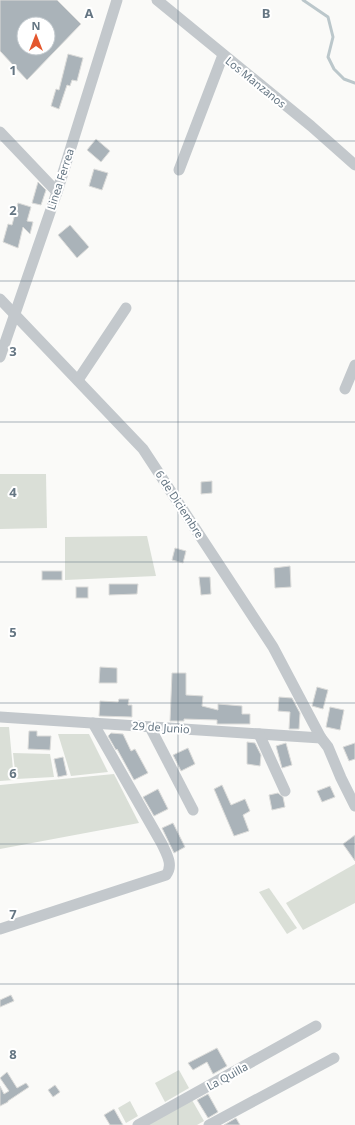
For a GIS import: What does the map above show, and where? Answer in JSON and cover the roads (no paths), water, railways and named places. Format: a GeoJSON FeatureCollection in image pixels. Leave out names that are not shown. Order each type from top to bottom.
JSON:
{"type":"FeatureCollection","features":[{"type":"Feature","properties":{"kind":"street","name":"Linea Ferrea"},"geometry":{"type":"LineString","coordinates":[[0,357],[57,192],[117,0]]}},
{"type":"Feature","properties":{"kind":"street","name":"Los Manzanos"},"geometry":{"type":"LineString","coordinates":[[156,0],[312,126],[355,165]]}},
{"type":"Feature","properties":{"kind":"street"},"geometry":{"type":"LineString","coordinates":[[179,170],[223,55]]}},
{"type":"Feature","properties":{"kind":"street"},"geometry":{"type":"LineString","coordinates":[[0,132],[57,192]]}},
{"type":"Feature","properties":{"kind":"street","name":"6 de Diciembre"},"geometry":{"type":"LineString","coordinates":[[0,299],[143,449],[273,647],[328,747],[355,806]]}},
{"type":"Feature","properties":{"kind":"street"},"geometry":{"type":"LineString","coordinates":[[78,380],[126,308]]}},
{"type":"Feature","properties":{"kind":"street"},"geometry":{"type":"LineString","coordinates":[[345,389],[355,365]]}},
{"type":"Feature","properties":{"kind":"street","name":"29 de Junio"},"geometry":{"type":"LineString","coordinates":[[0,717],[322,738]]}},
{"type":"Feature","properties":{"kind":"street"},"geometry":{"type":"LineString","coordinates":[[0,929],[166,875],[169,871],[170,865],[162,844],[93,723]]}},
{"type":"Feature","properties":{"kind":"street"},"geometry":{"type":"LineString","coordinates":[[150,727],[193,810]]}},
{"type":"Feature","properties":{"kind":"street"},"geometry":{"type":"LineString","coordinates":[[259,734],[285,791]]}},
{"type":"Feature","properties":{"kind":"street","name":"La Quilla"},"geometry":{"type":"LineString","coordinates":[[138,1125],[316,1026]]}},
{"type":"Feature","properties":{"kind":"street"},"geometry":{"type":"LineString","coordinates":[[209,1125],[334,1058]]}},
{"type":"Feature","properties":{"kind":"waterway"},"geometry":{"type":"LineString","coordinates":[[303,0],[328,17],[333,37],[328,57],[334,69],[344,79],[355,83]]}}]}
